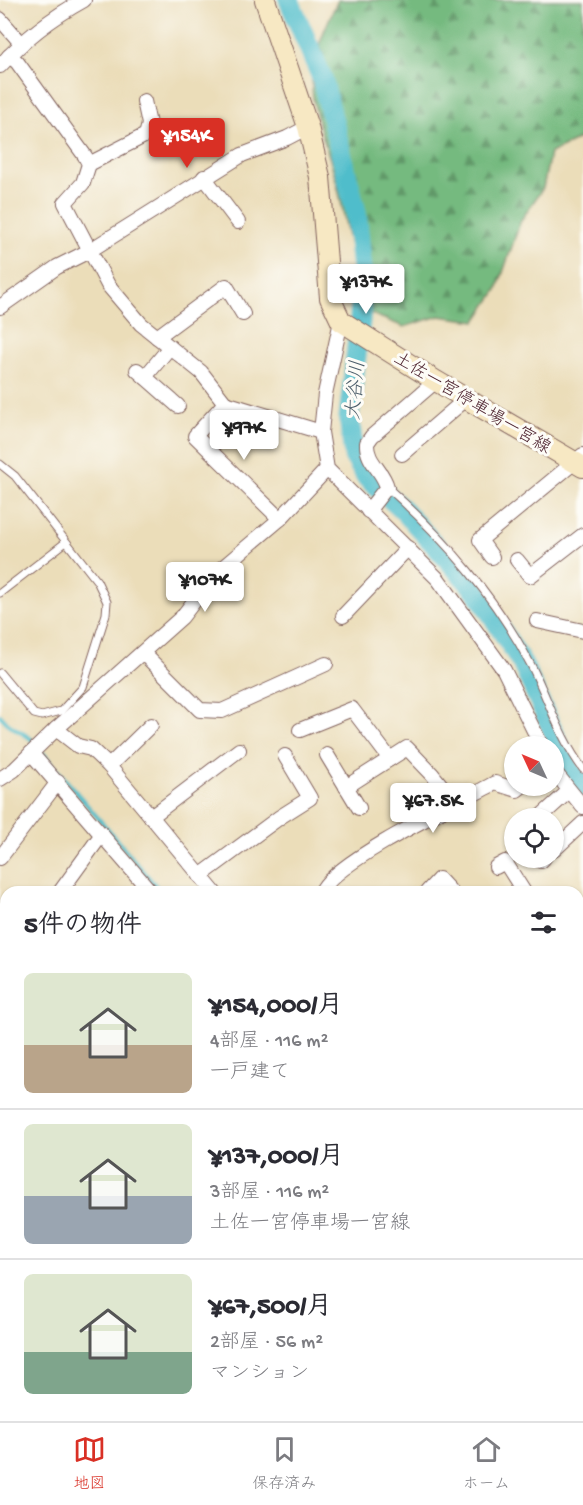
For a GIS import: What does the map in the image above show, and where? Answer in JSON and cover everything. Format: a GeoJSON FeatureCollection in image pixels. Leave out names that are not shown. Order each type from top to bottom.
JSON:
{"type":"FeatureCollection","features":[{"type":"Feature","properties":{"kind":"main road"},"geometry":{"type":"LineString","coordinates":[[265,0],[308,127],[320,177],[330,298],[341,322]]}},
{"type":"Feature","properties":{"kind":"main road","name":"土佐一宮停車場一宮線"},"geometry":{"type":"LineString","coordinates":[[341,322],[466,399],[581,462]]}},
{"type":"Feature","properties":{"kind":"street"},"geometry":{"type":"LineString","coordinates":[[4,61],[21,43],[66,10],[84,0]]}},
{"type":"Feature","properties":{"kind":"street"},"geometry":{"type":"LineString","coordinates":[[0,19],[21,43]]}},
{"type":"Feature","properties":{"kind":"street"},"geometry":{"type":"LineString","coordinates":[[4,61],[17,63],[89,164]]}},
{"type":"Feature","properties":{"kind":"street"},"geometry":{"type":"LineString","coordinates":[[144,101],[148,124],[146,135],[89,164],[83,183],[65,203],[89,251],[108,285],[141,324],[201,372],[225,403],[321,432]]}},
{"type":"Feature","properties":{"kind":"street"},"geometry":{"type":"LineString","coordinates":[[0,308],[57,267],[89,251],[204,177],[242,155],[287,138],[308,127]]}},
{"type":"Feature","properties":{"kind":"street"},"geometry":{"type":"LineString","coordinates":[[204,177],[226,210],[238,222]]}},
{"type":"Feature","properties":{"kind":"street"},"geometry":{"type":"LineString","coordinates":[[157,337],[226,286],[243,315]]}},
{"type":"Feature","properties":{"kind":"street"},"geometry":{"type":"LineString","coordinates":[[341,322],[325,394],[321,432],[327,469],[438,579],[504,670],[537,736]]}},
{"type":"Feature","properties":{"kind":"street"},"geometry":{"type":"LineString","coordinates":[[170,347],[141,373],[178,406]]}},
{"type":"Feature","properties":{"kind":"street"},"geometry":{"type":"LineString","coordinates":[[368,511],[387,487],[386,480],[369,460],[367,443],[372,436],[436,381]]}},
{"type":"Feature","properties":{"kind":"street"},"geometry":{"type":"LineString","coordinates":[[402,453],[466,399]]}},
{"type":"Feature","properties":{"kind":"street"},"geometry":{"type":"LineString","coordinates":[[225,403],[195,436],[280,519]]}},
{"type":"Feature","properties":{"kind":"street"},"geometry":{"type":"LineString","coordinates":[[492,557],[480,540],[581,462]]}},
{"type":"Feature","properties":{"kind":"street"},"geometry":{"type":"LineString","coordinates":[[0,779],[14,770],[56,729],[183,617],[215,574],[280,519],[327,469]]}},
{"type":"Feature","properties":{"kind":"street"},"geometry":{"type":"LineString","coordinates":[[517,560],[530,576],[583,535]]}},
{"type":"Feature","properties":{"kind":"street"},"geometry":{"type":"LineString","coordinates":[[343,616],[408,548]]}},
{"type":"Feature","properties":{"kind":"street"},"geometry":{"type":"LineString","coordinates":[[537,621],[583,631]]}},
{"type":"Feature","properties":{"kind":"street"},"geometry":{"type":"LineString","coordinates":[[143,653],[200,710],[222,711],[326,664]]}},
{"type":"Feature","properties":{"kind":"street"},"geometry":{"type":"LineString","coordinates":[[300,730],[352,709],[390,759]]}},
{"type":"Feature","properties":{"kind":"street"},"geometry":{"type":"LineString","coordinates":[[109,766],[151,725]]}},
{"type":"Feature","properties":{"kind":"street"},"geometry":{"type":"LineString","coordinates":[[56,729],[78,746],[91,749],[109,766],[209,886]]}},
{"type":"Feature","properties":{"kind":"street"},"geometry":{"type":"LineString","coordinates":[[346,787],[407,748],[456,804]]}},
{"type":"Feature","properties":{"kind":"street"},"geometry":{"type":"LineString","coordinates":[[35,749],[58,782],[145,886]]}},
{"type":"Feature","properties":{"kind":"street"},"geometry":{"type":"LineString","coordinates":[[151,817],[239,750]]}},
{"type":"Feature","properties":{"kind":"street"},"geometry":{"type":"LineString","coordinates":[[327,755],[359,808]]}},
{"type":"Feature","properties":{"kind":"street"},"geometry":{"type":"LineString","coordinates":[[200,876],[280,816],[310,798],[285,756]]}},
{"type":"Feature","properties":{"kind":"street"},"geometry":{"type":"LineString","coordinates":[[0,858],[58,782]]}},
{"type":"Feature","properties":{"kind":"street"},"geometry":{"type":"LineString","coordinates":[[324,886],[327,881],[352,862],[495,783],[504,786]]}},
{"type":"Feature","properties":{"kind":"street"},"geometry":{"type":"LineString","coordinates":[[564,784],[583,807]]}},
{"type":"Feature","properties":{"kind":"street"},"geometry":{"type":"LineString","coordinates":[[550,808],[569,790]]}},
{"type":"Feature","properties":{"kind":"street"},"geometry":{"type":"LineString","coordinates":[[564,841],[583,823]]}},
{"type":"Feature","properties":{"kind":"street"},"geometry":{"type":"LineString","coordinates":[[64,886],[102,834]]}},
{"type":"Feature","properties":{"kind":"street"},"geometry":{"type":"LineString","coordinates":[[496,867],[505,862],[520,886]]}},
{"type":"Feature","properties":{"kind":"street"},"geometry":{"type":"LineString","coordinates":[[433,886],[439,879],[445,886]]}},
{"type":"Feature","properties":{"kind":"lane"},"geometry":{"type":"LineString","coordinates":[[0,464],[15,476],[97,581],[106,602],[106,614],[83,687],[61,711],[42,716],[27,708],[0,673]]}},
{"type":"Feature","properties":{"kind":"lane"},"geometry":{"type":"LineString","coordinates":[[387,487],[443,540],[497,607],[527,659],[565,741],[583,769]]}},
{"type":"Feature","properties":{"kind":"lane"},"geometry":{"type":"LineString","coordinates":[[0,593],[66,542]]}},
{"type":"Feature","properties":{"kind":"green space"},"geometry":{"type":"Polygon","coordinates":[[[338,0],[583,0],[583,137],[550,153],[543,188],[521,220],[497,290],[476,321],[439,316],[404,327],[369,313],[358,279],[336,180],[313,97],[315,60],[323,33],[338,0]]]}},
{"type":"Feature","properties":{"kind":"waterway","name":"大谷川"},"geometry":{"type":"LineString","coordinates":[[289,0],[322,78],[356,212],[362,270],[360,321],[349,417],[354,456],[367,478],[403,510],[478,593],[522,663],[570,769],[583,787]]}},
{"type":"Feature","properties":{"kind":"waterway"},"geometry":{"type":"LineString","coordinates":[[0,715],[8,724],[30,738],[156,886]]}}]}
